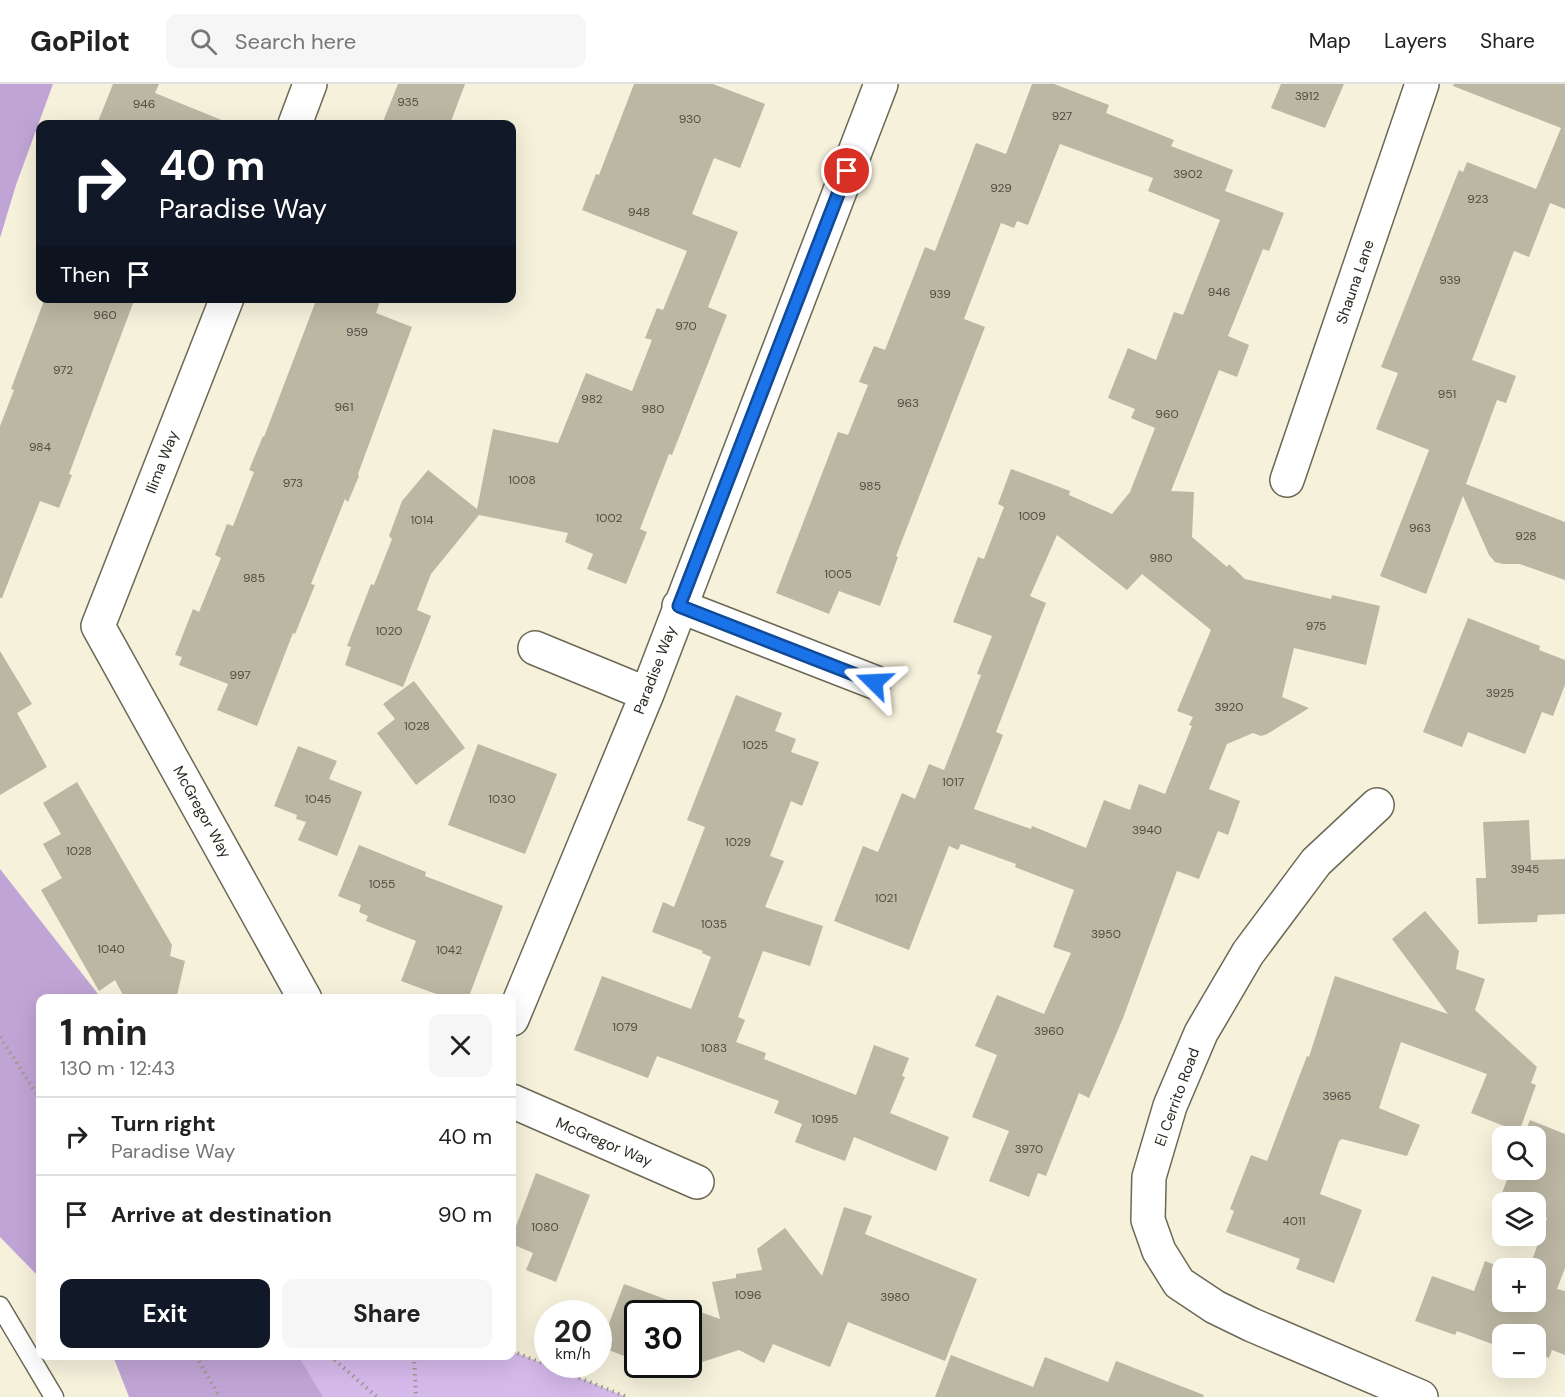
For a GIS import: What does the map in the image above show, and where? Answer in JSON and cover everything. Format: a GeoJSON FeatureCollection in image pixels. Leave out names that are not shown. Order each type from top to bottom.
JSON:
{"type":"FeatureCollection","features":[{"type":"Feature","properties":{"kind":"street"},"geometry":{"type":"LineString","coordinates":[[296,120],[310,84]]}},
{"type":"Feature","properties":{"kind":"street","name":"Paradise Way"},"geometry":{"type":"LineString","coordinates":[[516,1009],[647,694],[881,84]]}},
{"type":"Feature","properties":{"kind":"street","name":"Shauna Lane"},"geometry":{"type":"LineString","coordinates":[[1287,480],[1422,84]]}},
{"type":"Feature","properties":{"kind":"street","name":"Ilima Way"},"geometry":{"type":"LineString","coordinates":[[98,626],[224,303]]}},
{"type":"Feature","properties":{"kind":"street"},"geometry":{"type":"LineString","coordinates":[[679,606],[874,682]]}},
{"type":"Feature","properties":{"kind":"street","name":"McGregor Way"},"geometry":{"type":"LineString","coordinates":[[98,626],[302,994]]}},
{"type":"Feature","properties":{"kind":"street"},"geometry":{"type":"LineString","coordinates":[[534,648],[647,694]]}},
{"type":"Feature","properties":{"kind":"street","name":"El Cerrito Road"},"geometry":{"type":"LineString","coordinates":[[1377,805],[1316,862],[1248,953],[1201,1033],[1170,1106],[1149,1177],[1148,1220],[1159,1251],[1179,1283],[1215,1307],[1421,1397]]}},
{"type":"Feature","properties":{"kind":"street","name":"McGregor Way"},"geometry":{"type":"LineString","coordinates":[[516,1103],[697,1182]]}},
{"type":"Feature","properties":{"kind":"lane"},"geometry":{"type":"LineString","coordinates":[[0,1306],[54,1397]]}},
{"type":"Feature","properties":{"kind":"path"},"geometry":{"type":"LineString","coordinates":[[0,1037],[36,1093]]}},
{"type":"Feature","properties":{"kind":"path"},"geometry":{"type":"LineString","coordinates":[[516,1353],[627,1397]]}},
{"type":"Feature","properties":{"kind":"path"},"geometry":{"type":"LineString","coordinates":[[198,1360],[220,1397]]}},
{"type":"Feature","properties":{"kind":"path"},"geometry":{"type":"LineString","coordinates":[[334,1360],[376,1397]]}},
{"type":"Feature","properties":{"kind":"path"},"geometry":{"type":"LineString","coordinates":[[414,1360],[416,1397]]}},
{"type":"Feature","properties":{"kind":"shaded area"},"geometry":{"type":"Polygon","coordinates":[[[0,84],[53,84],[40,120],[36,120],[36,130],[0,238],[0,84]]]}},
{"type":"Feature","properties":{"kind":"shaded area"},"geometry":{"type":"Polygon","coordinates":[[[0,869],[98,994],[36,994],[36,1274],[0,1237],[0,869]]]}},
{"type":"Feature","properties":{"kind":"shaded area"},"geometry":{"type":"Polygon","coordinates":[[[516,1353],[534,1360],[534,1378],[580,1378],[627,1397],[231,1397],[208,1360],[516,1360],[516,1353]]]}},
{"type":"Feature","properties":{"kind":"shaded area"},"geometry":{"type":"Polygon","coordinates":[[[115,1360],[300,1360],[323,1397],[129,1397],[115,1360]]]}},
{"type":"Feature","properties":{"kind":"building"},"geometry":{"type":"Polygon","coordinates":[[[113,84],[159,84],[155,93],[222,120],[99,120],[113,84]]]}},
{"type":"Feature","properties":{"kind":"building"},"geometry":{"type":"Polygon","coordinates":[[[398,84],[465,84],[452,120],[384,120],[398,84]]]}},
{"type":"Feature","properties":{"kind":"building"},"geometry":{"type":"Polygon","coordinates":[[[634,84],[713,84],[765,104],[740,168],[714,158],[692,214],[738,232],[708,307],[727,315],[640,529],[647,532],[626,584],[587,569],[593,554],[565,542],[568,533],[479,515],[431,574],[417,610],[431,616],[403,687],[345,665],[351,647],[347,646],[371,584],[374,585],[392,539],[389,536],[402,501],[428,470],[477,509],[493,429],[558,443],[586,373],[632,391],[652,340],[645,338],[657,308],[663,310],[687,251],[582,210],[596,174],[599,175],[634,84]]]}},
{"type":"Feature","properties":{"kind":"building"},"geometry":{"type":"Polygon","coordinates":[[[1032,84],[1054,84],[1109,105],[1106,113],[1174,140],[1171,146],[1233,170],[1225,191],[1284,213],[1269,251],[1263,249],[1228,336],[1249,345],[1237,377],[1219,370],[1171,491],[1194,492],[1192,537],[1227,567],[1229,564],[1245,579],[1331,599],[1332,595],[1380,606],[1366,665],[1294,648],[1282,697],[1309,708],[1267,734],[1261,736],[1253,733],[1227,744],[1209,789],[1240,801],[1228,835],[1218,831],[1199,879],[1177,871],[1123,1018],[1089,1098],[1079,1093],[1046,1176],[1038,1173],[1029,1197],[989,1181],[1009,1131],[972,1117],[997,1055],[975,1046],[997,995],[1044,1014],[1071,953],[1053,947],[1074,890],[1015,867],[1016,864],[961,844],[958,850],[949,846],[909,950],[834,921],[863,846],[878,852],[902,793],[915,799],[929,764],[944,770],[981,675],[977,674],[992,636],[953,622],[978,557],[984,559],[1004,507],[998,504],[1011,469],[1070,491],[1069,495],[1112,514],[1130,492],[1155,428],[1131,418],[1135,409],[1108,398],[1128,348],[1156,360],[1174,312],[1183,315],[1220,220],[1148,191],[1153,178],[1060,144],[1028,225],[1017,221],[1014,228],[1001,223],[964,319],[985,327],[896,556],[898,557],[880,606],[839,591],[829,614],[776,593],[838,432],[848,435],[868,385],[859,382],[874,346],[885,350],[925,247],[935,251],[976,143],[1006,154],[1032,84]],[[1057,535],[1030,596],[1046,603],[996,732],[1003,735],[974,809],[1031,829],[1032,826],[1086,848],[1104,800],[1130,810],[1139,784],[1165,794],[1192,726],[1189,725],[1193,717],[1177,711],[1211,630],[1142,574],[1127,590],[1057,535]]]}},
{"type":"Feature","properties":{"kind":"building"},"geometry":{"type":"Polygon","coordinates":[[[1281,84],[1344,84],[1325,128],[1271,108],[1281,84]]]}},
{"type":"Feature","properties":{"kind":"building"},"geometry":{"type":"Polygon","coordinates":[[[1454,84],[1565,84],[1565,209],[1550,203],[1529,257],[1514,251],[1472,360],[1516,376],[1506,403],[1497,400],[1466,484],[1565,522],[1565,580],[1520,564],[1495,562],[1489,555],[1463,496],[1426,594],[1380,576],[1429,450],[1376,429],[1398,373],[1381,367],[1459,170],[1463,172],[1467,162],[1536,189],[1561,128],[1453,86],[1454,84]]]}},
{"type":"Feature","properties":{"kind":"building"},"geometry":{"type":"Polygon","coordinates":[[[43,303],[133,303],[69,474],[72,475],[59,508],[40,501],[2,598],[0,598],[0,426],[14,390],[11,389],[43,303]]]}},
{"type":"Feature","properties":{"kind":"building"},"geometry":{"type":"Polygon","coordinates":[[[315,303],[379,303],[376,313],[412,327],[359,476],[348,502],[345,499],[311,584],[315,585],[295,634],[293,633],[257,726],[217,710],[228,684],[179,665],[182,657],[175,655],[193,609],[199,612],[221,558],[215,555],[227,524],[233,526],[254,472],[249,470],[264,437],[315,303]]]}},
{"type":"Feature","properties":{"kind":"building"},"geometry":{"type":"Polygon","coordinates":[[[1468,618],[1540,646],[1539,650],[1565,660],[1565,685],[1553,716],[1542,712],[1525,754],[1468,732],[1462,747],[1423,732],[1468,618]]]}},
{"type":"Feature","properties":{"kind":"building"},"geometry":{"type":"Polygon","coordinates":[[[0,651],[32,704],[17,713],[47,767],[0,795],[0,651]]]}},
{"type":"Feature","properties":{"kind":"building"},"geometry":{"type":"Polygon","coordinates":[[[414,681],[465,748],[416,785],[377,733],[395,719],[383,704],[414,681]]]}},
{"type":"Feature","properties":{"kind":"building"},"geometry":{"type":"Polygon","coordinates":[[[736,695],[782,713],[775,731],[796,739],[791,752],[819,762],[802,806],[791,801],[770,856],[784,861],[765,907],[823,926],[810,966],[763,951],[738,1017],[745,1020],[736,1042],[766,1053],[764,1059],[856,1095],[874,1045],[909,1058],[902,1076],[905,1077],[890,1113],[949,1137],[936,1171],[854,1137],[845,1161],[795,1142],[802,1124],[774,1113],[779,1101],[657,1056],[648,1078],[574,1050],[602,976],[691,1009],[711,957],[702,953],[703,951],[652,932],[663,902],[674,907],[705,827],[687,820],[736,695]]]}},
{"type":"Feature","properties":{"kind":"building"},"geometry":{"type":"Polygon","coordinates":[[[478,744],[557,774],[525,854],[448,825],[478,744]]]}},
{"type":"Feature","properties":{"kind":"building"},"geometry":{"type":"Polygon","coordinates":[[[298,746],[337,761],[329,779],[362,792],[337,856],[298,840],[306,822],[296,819],[297,815],[274,806],[298,746]]]}},
{"type":"Feature","properties":{"kind":"building"},"geometry":{"type":"Polygon","coordinates":[[[77,782],[172,945],[170,956],[185,961],[177,994],[122,994],[115,980],[99,991],[41,890],[62,878],[43,844],[61,834],[43,803],[77,782]]]}},
{"type":"Feature","properties":{"kind":"building"},"geometry":{"type":"Polygon","coordinates":[[[1529,820],[1531,860],[1565,859],[1565,914],[1538,915],[1537,922],[1478,924],[1476,878],[1486,878],[1483,822],[1529,820]]]}},
{"type":"Feature","properties":{"kind":"building"},"geometry":{"type":"Polygon","coordinates":[[[359,845],[426,872],[425,876],[503,906],[470,994],[436,994],[401,981],[416,941],[366,921],[368,916],[359,912],[361,905],[338,896],[359,845]]]}},
{"type":"Feature","properties":{"kind":"building"},"geometry":{"type":"Polygon","coordinates":[[[1425,911],[1459,951],[1456,969],[1485,979],[1475,1010],[1537,1067],[1531,1083],[1536,1085],[1521,1126],[1504,1126],[1471,1113],[1487,1074],[1401,1042],[1379,1108],[1420,1125],[1407,1156],[1342,1139],[1339,1141],[1320,1194],[1362,1210],[1334,1283],[1296,1269],[1300,1259],[1226,1232],[1234,1211],[1230,1209],[1251,1155],[1267,1161],[1307,1056],[1309,1057],[1335,976],[1448,1014],[1392,939],[1425,911]]]}},
{"type":"Feature","properties":{"kind":"building"},"geometry":{"type":"Polygon","coordinates":[[[1530,1120],[1545,1126],[1528,1126],[1530,1120]]]}},
{"type":"Feature","properties":{"kind":"building"},"geometry":{"type":"Polygon","coordinates":[[[1546,1126],[1565,1134],[1565,1268],[1557,1289],[1565,1291],[1565,1355],[1552,1350],[1549,1358],[1546,1357],[1546,1324],[1492,1324],[1492,1344],[1457,1331],[1455,1335],[1415,1321],[1432,1276],[1474,1291],[1485,1261],[1492,1264],[1492,1312],[1546,1312],[1546,1258],[1533,1258],[1537,1246],[1546,1246],[1546,1192],[1502,1192],[1507,1180],[1546,1180],[1546,1126]]]}},
{"type":"Feature","properties":{"kind":"building"},"geometry":{"type":"Polygon","coordinates":[[[536,1173],[590,1195],[556,1282],[526,1270],[533,1253],[516,1246],[516,1226],[536,1173]]]}},
{"type":"Feature","properties":{"kind":"building"},"geometry":{"type":"Polygon","coordinates":[[[844,1207],[872,1216],[865,1234],[977,1279],[945,1361],[848,1322],[830,1367],[773,1344],[764,1363],[739,1350],[702,1362],[702,1312],[720,1319],[712,1282],[736,1278],[736,1274],[762,1270],[757,1249],[785,1228],[822,1276],[844,1207]]]}},
{"type":"Feature","properties":{"kind":"building"},"geometry":{"type":"Polygon","coordinates":[[[624,1284],[668,1300],[624,1300],[624,1356],[612,1351],[612,1316],[624,1284]]]}},
{"type":"Feature","properties":{"kind":"building"},"geometry":{"type":"Polygon","coordinates":[[[951,1355],[1033,1387],[1045,1357],[1108,1382],[1116,1361],[1204,1395],[1203,1397],[935,1397],[951,1355]]]}},
{"type":"Feature","properties":{"kind":"route"},"geometry":{"type":"LineString","coordinates":[[847,171],[679,606],[874,682]]}}]}
